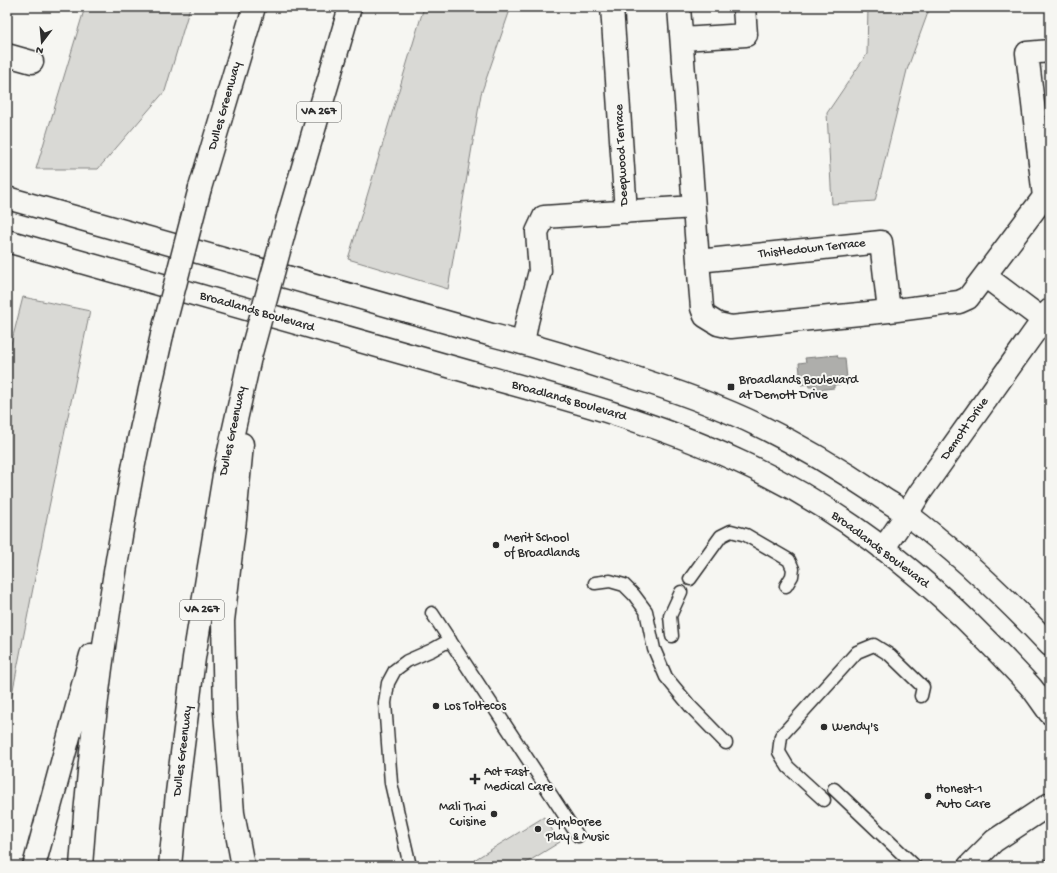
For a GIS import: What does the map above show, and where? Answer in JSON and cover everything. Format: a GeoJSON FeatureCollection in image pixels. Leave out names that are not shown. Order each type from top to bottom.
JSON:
{"type":"FeatureCollection","features":[{"type":"Feature","properties":{"kind":"main road","name":"Dulles Greenway"},"geometry":{"type":"LineString","coordinates":[[81,866],[83,826],[96,708],[116,566],[132,472],[162,335],[200,188],[254,7]]}},
{"type":"Feature","properties":{"kind":"main road","name":"Dulles Greenway"},"geometry":{"type":"LineString","coordinates":[[170,866],[194,658],[224,469],[250,357],[288,218],[350,7]]}},
{"type":"Feature","properties":{"kind":"main road","name":"Deepwood Terrace"},"geometry":{"type":"LineString","coordinates":[[523,343],[540,272],[537,232],[544,217],[626,212],[612,7]]}},
{"type":"Feature","properties":{"kind":"main road"},"geometry":{"type":"LineString","coordinates":[[680,7],[702,308],[705,316],[718,324],[731,327],[889,311],[959,302],[968,298],[1047,193],[1028,53],[1050,51]]}},
{"type":"Feature","properties":{"kind":"main road"},"geometry":{"type":"LineString","coordinates":[[682,40],[746,35],[744,7]]}},
{"type":"Feature","properties":{"kind":"main road"},"geometry":{"type":"LineString","coordinates":[[7,55],[32,62]]}},
{"type":"Feature","properties":{"kind":"main road"},"geometry":{"type":"LineString","coordinates":[[7,198],[523,343],[661,386],[760,426],[808,451],[907,514],[942,541],[982,577],[1050,645]]}},
{"type":"Feature","properties":{"kind":"main road"},"geometry":{"type":"LineString","coordinates":[[626,212],[694,207]]}},
{"type":"Feature","properties":{"kind":"main road","name":"Broadlands Boulevard"},"geometry":{"type":"LineString","coordinates":[[7,241],[618,415],[680,437],[736,460],[782,483],[828,510],[857,529],[920,578],[963,616],[1031,687],[1050,712]]}},
{"type":"Feature","properties":{"kind":"main road","name":"Thistledown Terrace"},"geometry":{"type":"LineString","coordinates":[[698,261],[881,242],[889,311]]}},
{"type":"Feature","properties":{"kind":"main road"},"geometry":{"type":"LineString","coordinates":[[985,276],[1048,318]]}},
{"type":"Feature","properties":{"kind":"main road","name":"Demott Drive"},"geometry":{"type":"LineString","coordinates":[[883,549],[919,494],[1048,318]]}},
{"type":"Feature","properties":{"kind":"main road"},"geometry":{"type":"LineString","coordinates":[[242,866],[233,813],[228,758],[225,712],[224,621],[250,357]]}},
{"type":"Feature","properties":{"kind":"main road"},"geometry":{"type":"LineString","coordinates":[[34,866],[116,566]]}},
{"type":"Feature","properties":{"kind":"main road"},"geometry":{"type":"LineString","coordinates":[[969,866],[994,842],[1050,804]]}},
{"type":"Feature","properties":{"kind":"lane"},"geometry":{"type":"LineString","coordinates":[[690,579],[721,536],[731,531],[746,535],[790,560],[793,569],[792,576],[786,586]]}},
{"type":"Feature","properties":{"kind":"lane"},"geometry":{"type":"LineString","coordinates":[[595,583],[610,581],[624,585],[634,595],[646,611],[654,649],[666,677],[690,706],[726,743]]}},
{"type":"Feature","properties":{"kind":"lane"},"geometry":{"type":"LineString","coordinates":[[672,636],[670,616],[681,592]]}},
{"type":"Feature","properties":{"kind":"lane"},"geometry":{"type":"LineString","coordinates":[[432,613],[578,836]]}},
{"type":"Feature","properties":{"kind":"lane"},"geometry":{"type":"LineString","coordinates":[[410,866],[391,783],[386,703],[388,683],[396,670],[407,661],[450,640]]}},
{"type":"Feature","properties":{"kind":"lane"},"geometry":{"type":"LineString","coordinates":[[824,800],[788,766],[779,752],[781,736],[857,652],[874,645],[890,654],[923,686],[921,696]]}},
{"type":"Feature","properties":{"kind":"lane"},"geometry":{"type":"LineString","coordinates":[[834,789],[915,866]]}},
{"type":"Feature","properties":{"kind":"shaded area"},"geometry":{"type":"Polygon","coordinates":[[[85,7],[190,7],[165,91],[98,169],[36,169],[85,7]]]}},
{"type":"Feature","properties":{"kind":"shaded area"},"geometry":{"type":"Polygon","coordinates":[[[424,7],[511,7],[481,94],[448,289],[348,259],[424,7]]]}},
{"type":"Feature","properties":{"kind":"shaded area"},"geometry":{"type":"Polygon","coordinates":[[[868,7],[930,7],[907,70],[875,201],[832,204],[827,113],[867,54],[868,7]]]}},
{"type":"Feature","properties":{"kind":"shaded area"},"geometry":{"type":"Polygon","coordinates":[[[23,297],[90,311],[49,507],[7,720],[7,360],[23,297]]]}},
{"type":"Feature","properties":{"kind":"shaded area"},"geometry":{"type":"Polygon","coordinates":[[[837,355],[838,358],[845,358],[847,379],[840,380],[840,384],[834,385],[834,388],[816,390],[815,387],[809,387],[808,384],[801,385],[799,363],[806,362],[805,358],[837,355]]]}},
{"type":"Feature","properties":{"kind":"shaded area","name":"Gymboree Play & Music"},"geometry":{"type":"Polygon","coordinates":[[[544,817],[560,842],[521,866],[478,866],[474,860],[544,817]]]}},
{"type":"Feature","properties":{"kind":"place","name":"Broadlands Boulevard at Demott Drive"},"geometry":{"type":"Point","coordinates":[731,387]}},
{"type":"Feature","properties":{"kind":"place","name":"Merit School of Broadlands"},"geometry":{"type":"Point","coordinates":[496,545]}},
{"type":"Feature","properties":{"kind":"place","name":"Los Toltecos"},"geometry":{"type":"Point","coordinates":[436,706]}},
{"type":"Feature","properties":{"kind":"place","name":"Wendy's"},"geometry":{"type":"Point","coordinates":[824,727]}},
{"type":"Feature","properties":{"kind":"place","name":"Act Fast Medical Care"},"geometry":{"type":"Point","coordinates":[475,779]}},
{"type":"Feature","properties":{"kind":"place","name":"Honest-1 Auto Care"},"geometry":{"type":"Point","coordinates":[928,796]}},
{"type":"Feature","properties":{"kind":"place","name":"Mali Thai Cuisine"},"geometry":{"type":"Point","coordinates":[494,814]}},
{"type":"Feature","properties":{"kind":"place","name":"Gymboree Play & Music"},"geometry":{"type":"Point","coordinates":[538,829]}}]}
